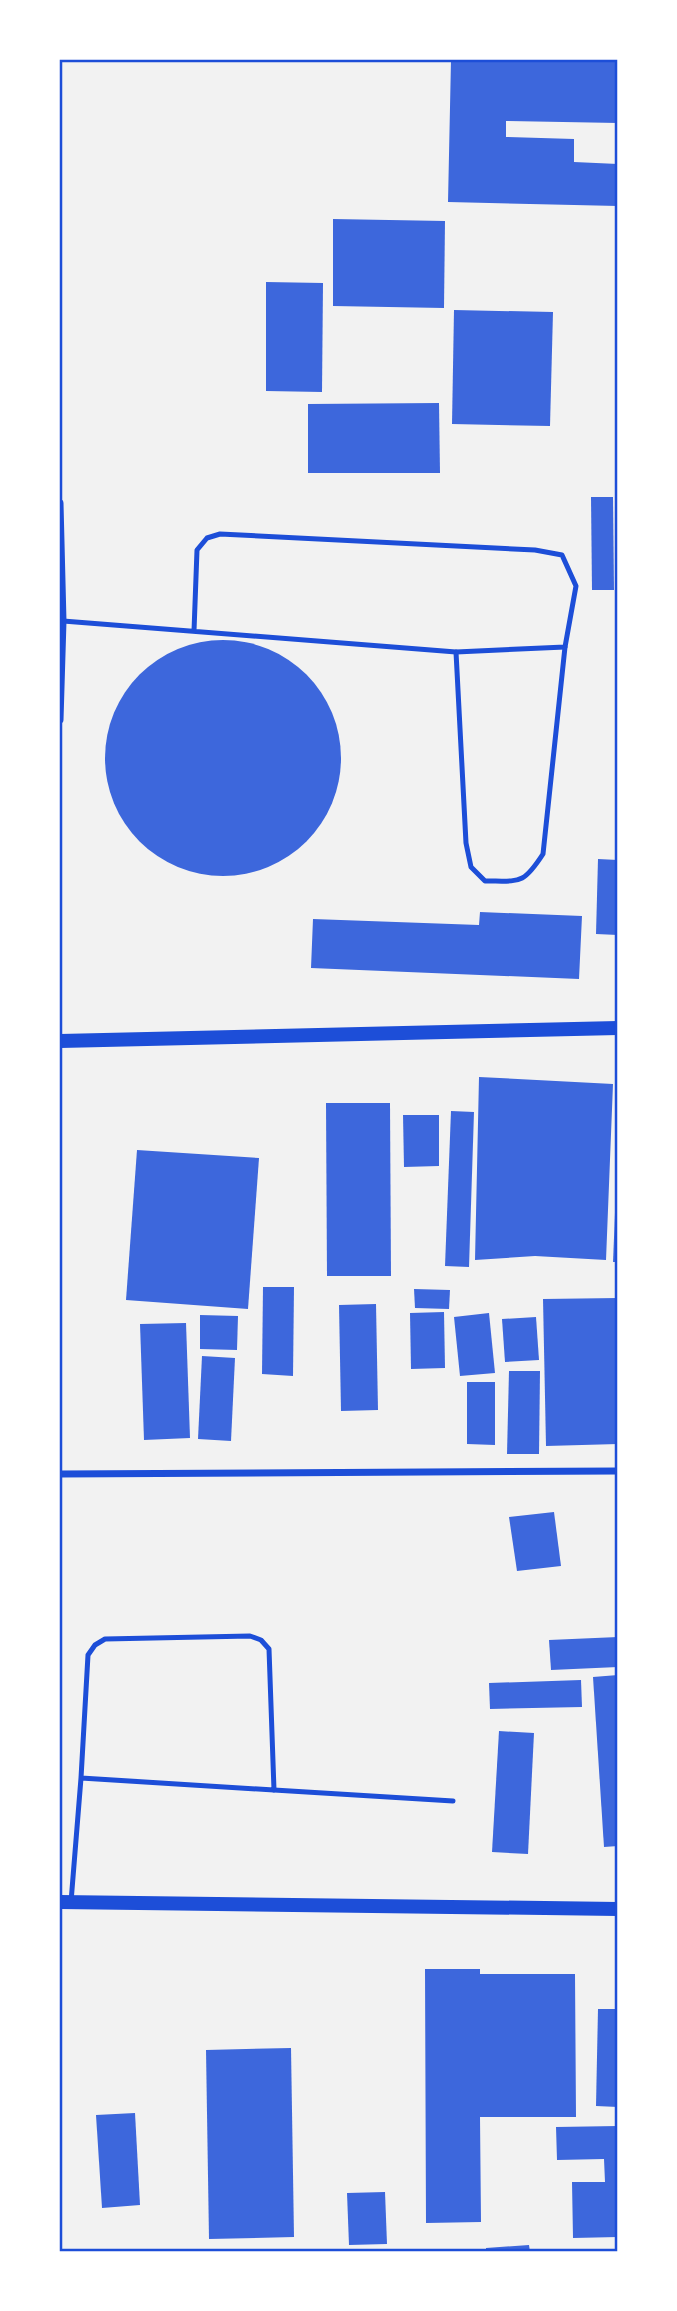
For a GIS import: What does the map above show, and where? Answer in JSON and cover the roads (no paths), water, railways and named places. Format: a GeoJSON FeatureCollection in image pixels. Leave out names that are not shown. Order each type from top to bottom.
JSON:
{"type":"FeatureCollection","features":[{"type":"Feature","properties":{"kind":"main road"},"geometry":{"type":"LineString","coordinates":[[60,1041],[618,1028]]}},
{"type":"Feature","properties":{"kind":"main road"},"geometry":{"type":"LineString","coordinates":[[65,1902],[618,1909]]}},
{"type":"Feature","properties":{"kind":"street"},"geometry":{"type":"LineString","coordinates":[[60,503],[63,621],[60,720]]}},
{"type":"Feature","properties":{"kind":"street"},"geometry":{"type":"LineString","coordinates":[[60,1474],[618,1471]]}},
{"type":"Feature","properties":{"kind":"lane"},"geometry":{"type":"LineString","coordinates":[[194,631],[197,550],[207,538],[220,534],[535,550],[562,555],[576,586],[565,647],[543,854],[530,874],[516,881],[485,881],[471,867],[467,843],[456,652]]}},
{"type":"Feature","properties":{"kind":"lane"},"geometry":{"type":"LineString","coordinates":[[63,621],[456,652],[565,647]]}},
{"type":"Feature","properties":{"kind":"lane"},"geometry":{"type":"LineString","coordinates":[[65,1902],[81,1778],[88,1655],[95,1645],[105,1639],[250,1636],[261,1640],[269,1649],[274,1790]]}},
{"type":"Feature","properties":{"kind":"lane"},"geometry":{"type":"LineString","coordinates":[[81,1778],[453,1801]]}}]}
